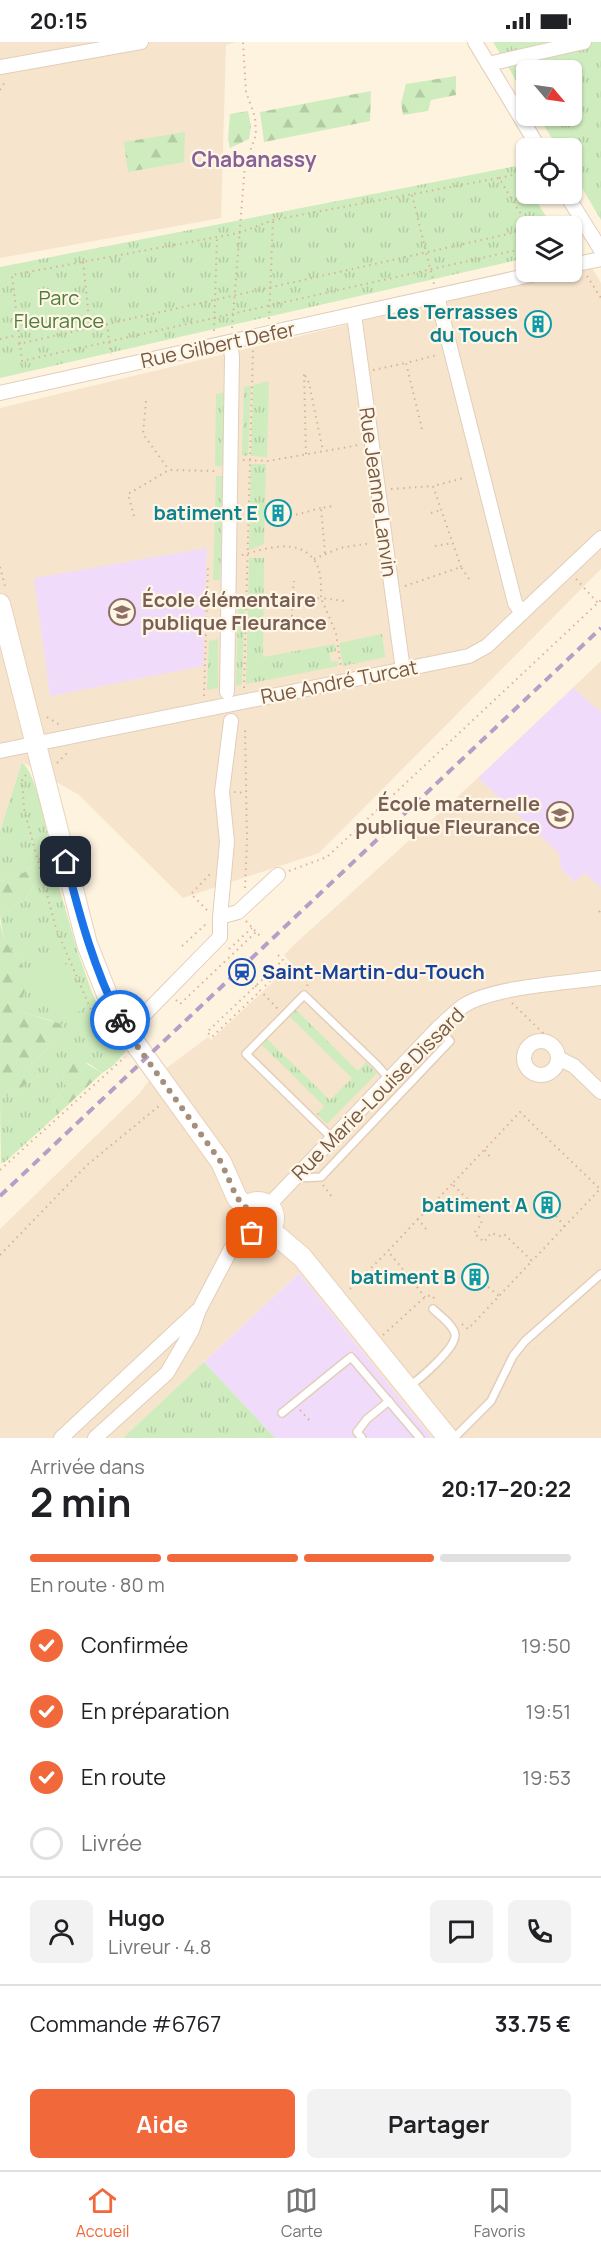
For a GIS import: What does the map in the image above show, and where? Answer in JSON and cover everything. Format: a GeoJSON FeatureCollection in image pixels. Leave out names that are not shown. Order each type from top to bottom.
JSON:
{"type":"FeatureCollection","features":[{"type":"Feature","properties":{"kind":"street"},"geometry":{"type":"LineString","coordinates":[[0,67],[141,42]]}},
{"type":"Feature","properties":{"kind":"street"},"geometry":{"type":"LineString","coordinates":[[475,42],[533,138]]}},
{"type":"Feature","properties":{"kind":"street"},"geometry":{"type":"LineString","coordinates":[[488,64],[584,42]]}},
{"type":"Feature","properties":{"kind":"street"},"geometry":{"type":"LineString","coordinates":[[572,204],[601,250]]}},
{"type":"Feature","properties":{"kind":"street"},"geometry":{"type":"LineString","coordinates":[[582,263],[601,259]]}},
{"type":"Feature","properties":{"kind":"street","name":"Rue Gilbert Defer"},"geometry":{"type":"LineString","coordinates":[[0,393],[516,278]]}},
{"type":"Feature","properties":{"kind":"street"},"geometry":{"type":"LineString","coordinates":[[437,296],[515,603],[522,613]]}},
{"type":"Feature","properties":{"kind":"street","name":"Rue Jeanne Lanvin"},"geometry":{"type":"LineString","coordinates":[[354,315],[403,670]]}},
{"type":"Feature","properties":{"kind":"street"},"geometry":{"type":"LineString","coordinates":[[227,692],[232,357],[230,342]]}},
{"type":"Feature","properties":{"kind":"street","name":"Rue André Turcat"},"geometry":{"type":"LineString","coordinates":[[0,751],[458,659],[479,652],[601,538]]}},
{"type":"Feature","properties":{"kind":"street"},"geometry":{"type":"LineString","coordinates":[[0,604],[87,944],[108,997],[132,1039],[221,1162],[237,1198],[246,1207]]}},
{"type":"Feature","properties":{"kind":"street"},"geometry":{"type":"LineString","coordinates":[[132,1039],[220,937],[227,842],[222,792],[231,721]]}},
{"type":"Feature","properties":{"kind":"street"},"geometry":{"type":"LineString","coordinates":[[220,917],[238,912],[278,875]]}},
{"type":"Feature","properties":{"kind":"street","name":"Rue Marie-Louise Dissard"},"geometry":{"type":"LineString","coordinates":[[268,1205],[463,1006],[481,997],[502,992],[601,978]]}},
{"type":"Feature","properties":{"kind":"street"},"geometry":{"type":"LineString","coordinates":[[538,1041],[546,1042],[556,1051],[558,1058],[555,1067],[545,1074],[538,1075],[531,1072],[524,1062],[524,1053],[530,1045],[538,1041]]}},
{"type":"Feature","properties":{"kind":"street"},"geometry":{"type":"LineString","coordinates":[[558,1058],[574,1066],[601,1092]]}},
{"type":"Feature","properties":{"kind":"street"},"geometry":{"type":"LineString","coordinates":[[257,1201],[268,1205],[274,1217],[269,1229],[258,1234],[247,1230],[242,1218],[246,1207],[257,1201]]}},
{"type":"Feature","properties":{"kind":"street"},"geometry":{"type":"LineString","coordinates":[[269,1229],[302,1257],[448,1438]]}},
{"type":"Feature","properties":{"kind":"street"},"geometry":{"type":"LineString","coordinates":[[95,1438],[167,1373],[192,1330],[199,1310],[231,1249],[241,1234],[247,1230]]}},
{"type":"Feature","properties":{"kind":"street"},"geometry":{"type":"LineString","coordinates":[[61,1438],[199,1310]]}},
{"type":"Feature","properties":{"kind":"lane"},"geometry":{"type":"LineString","coordinates":[[333,1140],[246,1054],[304,995],[390,1080]]}},
{"type":"Feature","properties":{"kind":"lane"},"geometry":{"type":"LineString","coordinates":[[294,1179],[321,1177],[450,1041],[438,1029]]}},
{"type":"Feature","properties":{"kind":"lane"},"geometry":{"type":"LineString","coordinates":[[454,1438],[496,1396],[513,1356],[525,1341],[601,1274]]}},
{"type":"Feature","properties":{"kind":"lane"},"geometry":{"type":"LineString","coordinates":[[407,1388],[451,1347],[455,1336],[452,1327],[433,1310]]}},
{"type":"Feature","properties":{"kind":"lane"},"geometry":{"type":"LineString","coordinates":[[282,1413],[351,1357],[420,1438]]}},
{"type":"Feature","properties":{"kind":"lane"},"geometry":{"type":"LineString","coordinates":[[362,1438],[357,1432],[367,1419],[389,1401]]}},
{"type":"Feature","properties":{"kind":"path"},"geometry":{"type":"LineString","coordinates":[[230,342],[245,165],[256,135],[255,117],[246,92],[243,42]]}},
{"type":"Feature","properties":{"kind":"path"},"geometry":{"type":"LineString","coordinates":[[516,174],[273,220],[239,233],[12,275],[18,344],[22,361],[516,250]]}},
{"type":"Feature","properties":{"kind":"path"},"geometry":{"type":"LineString","coordinates":[[498,178],[520,216]]}},
{"type":"Feature","properties":{"kind":"path"},"geometry":{"type":"LineString","coordinates":[[412,195],[437,296]]}},
{"type":"Feature","properties":{"kind":"path"},"geometry":{"type":"LineString","coordinates":[[269,334],[273,220]]}},
{"type":"Feature","properties":{"kind":"path"},"geometry":{"type":"LineString","coordinates":[[18,344],[516,231]]}},
{"type":"Feature","properties":{"kind":"path"},"geometry":{"type":"LineString","coordinates":[[214,346],[217,237]]}},
{"type":"Feature","properties":{"kind":"path"},"geometry":{"type":"LineString","coordinates":[[83,262],[90,328]]}},
{"type":"Feature","properties":{"kind":"path"},"geometry":{"type":"LineString","coordinates":[[586,273],[601,298]]}},
{"type":"Feature","properties":{"kind":"path"},"geometry":{"type":"LineString","coordinates":[[107,324],[111,354]]}},
{"type":"Feature","properties":{"kind":"path"},"geometry":{"type":"LineString","coordinates":[[0,339],[17,335]]}},
{"type":"Feature","properties":{"kind":"path"},"geometry":{"type":"LineString","coordinates":[[244,688],[253,348]]}},
{"type":"Feature","properties":{"kind":"path"},"geometry":{"type":"LineString","coordinates":[[362,372],[437,355]]}},
{"type":"Feature","properties":{"kind":"path"},"geometry":{"type":"LineString","coordinates":[[406,363],[422,429]]}},
{"type":"Feature","properties":{"kind":"path"},"geometry":{"type":"LineString","coordinates":[[306,454],[302,383],[304,373],[309,383],[324,451]]}},
{"type":"Feature","properties":{"kind":"path"},"geometry":{"type":"LineString","coordinates":[[146,401],[143,434],[169,470]]}},
{"type":"Feature","properties":{"kind":"path"},"geometry":{"type":"LineString","coordinates":[[134,516],[128,494],[169,470],[230,466],[250,460],[268,461],[362,444]]}},
{"type":"Feature","properties":{"kind":"path"},"geometry":{"type":"LineString","coordinates":[[387,490],[433,486],[464,478]]}},
{"type":"Feature","properties":{"kind":"path"},"geometry":{"type":"LineString","coordinates":[[433,486],[461,567],[469,579]]}},
{"type":"Feature","properties":{"kind":"path"},"geometry":{"type":"LineString","coordinates":[[290,515],[332,506]]}},
{"type":"Feature","properties":{"kind":"path"},"geometry":{"type":"LineString","coordinates":[[321,508],[325,553]]}},
{"type":"Feature","properties":{"kind":"path"},"geometry":{"type":"LineString","coordinates":[[431,513],[441,510]]}},
{"type":"Feature","properties":{"kind":"path"},"geometry":{"type":"LineString","coordinates":[[314,559],[340,548],[375,543]]}},
{"type":"Feature","properties":{"kind":"path"},"geometry":{"type":"LineString","coordinates":[[435,546],[453,543]]}},
{"type":"Feature","properties":{"kind":"path"},"geometry":{"type":"LineString","coordinates":[[229,555],[239,556],[266,548],[295,547],[314,559],[320,578],[321,598],[336,633],[341,668]]}},
{"type":"Feature","properties":{"kind":"path"},"geometry":{"type":"LineString","coordinates":[[204,696],[208,564]]}},
{"type":"Feature","properties":{"kind":"path"},"geometry":{"type":"LineString","coordinates":[[400,588],[461,567]]}},
{"type":"Feature","properties":{"kind":"path"},"geometry":{"type":"LineString","coordinates":[[278,875],[322,860],[332,853],[600,601],[576,579]]}},
{"type":"Feature","properties":{"kind":"path"},"geometry":{"type":"LineString","coordinates":[[294,581],[292,616],[298,618]]}},
{"type":"Feature","properties":{"kind":"path"},"geometry":{"type":"LineString","coordinates":[[292,600],[321,598],[345,602]]}},
{"type":"Feature","properties":{"kind":"path"},"geometry":{"type":"LineString","coordinates":[[31,770],[22,779],[24,809],[56,928],[106,1045]]}},
{"type":"Feature","properties":{"kind":"path"},"geometry":{"type":"LineString","coordinates":[[220,917],[206,910],[191,894],[212,872],[225,866]]}},
{"type":"Feature","properties":{"kind":"path"},"geometry":{"type":"LineString","coordinates":[[230,949],[251,926],[261,937]]}},
{"type":"Feature","properties":{"kind":"path"},"geometry":{"type":"LineString","coordinates":[[176,1000],[180,1004],[256,932]]}},
{"type":"Feature","properties":{"kind":"path"},"geometry":{"type":"LineString","coordinates":[[278,955],[299,977],[309,977],[304,995]]}},
{"type":"Feature","properties":{"kind":"path"},"geometry":{"type":"LineString","coordinates":[[256,994],[212,1037],[207,1032],[284,960]]}},
{"type":"Feature","properties":{"kind":"path"},"geometry":{"type":"LineString","coordinates":[[265,986],[287,964]]}},
{"type":"Feature","properties":{"kind":"path"},"geometry":{"type":"LineString","coordinates":[[247,977],[278,1009]]}},
{"type":"Feature","properties":{"kind":"path"},"geometry":{"type":"LineString","coordinates":[[502,992],[543,1033],[546,1042]]}},
{"type":"Feature","properties":{"kind":"path"},"geometry":{"type":"LineString","coordinates":[[0,1170],[132,1039]]}},
{"type":"Feature","properties":{"kind":"path"},"geometry":{"type":"LineString","coordinates":[[0,1255],[87,1165],[174,1095]]}},
{"type":"Feature","properties":{"kind":"path"},"geometry":{"type":"LineString","coordinates":[[337,1301],[388,1251],[520,1112],[600,1189],[468,1329],[460,1322]]}},
{"type":"Feature","properties":{"kind":"path"},"geometry":{"type":"LineString","coordinates":[[485,1150],[492,1160]]}},
{"type":"Feature","properties":{"kind":"path"},"geometry":{"type":"LineString","coordinates":[[452,1184],[480,1211],[478,1216],[482,1224],[474,1233],[484,1242],[491,1233],[500,1236],[504,1234],[532,1261]]}},
{"type":"Feature","properties":{"kind":"path"},"geometry":{"type":"LineString","coordinates":[[324,1188],[332,1197]]}},
{"type":"Feature","properties":{"kind":"path"},"geometry":{"type":"LineString","coordinates":[[556,1216],[565,1227]]}},
{"type":"Feature","properties":{"kind":"path"},"geometry":{"type":"LineString","coordinates":[[418,1219],[426,1229]]}},
{"type":"Feature","properties":{"kind":"path"},"geometry":{"type":"LineString","coordinates":[[388,1251],[425,1298]]}},
{"type":"Feature","properties":{"kind":"path"},"geometry":{"type":"LineString","coordinates":[[488,1287],[499,1296]]}},
{"type":"Feature","properties":{"kind":"path"},"geometry":{"type":"LineString","coordinates":[[372,1344],[425,1298],[431,1295],[439,1302]]}},
{"type":"Feature","properties":{"kind":"path"},"geometry":{"type":"LineString","coordinates":[[294,1403],[310,1421]]}},
{"type":"Feature","properties":{"kind":"shaded area"},"geometry":{"type":"Polygon","coordinates":[[[0,42],[236,42],[226,45],[221,218],[0,258],[0,42]]]}},
{"type":"Feature","properties":{"kind":"shaded area"},"geometry":{"type":"Polygon","coordinates":[[[591,266],[601,283],[601,569],[319,853],[183,898],[79,795],[22,762],[0,831],[0,408],[524,282],[582,282],[582,268],[591,266]]]}},
{"type":"Feature","properties":{"kind":"shaded area","name":"École élémentaire publique Fleurance"},"geometry":{"type":"Polygon","coordinates":[[[207,548],[203,666],[50,696],[34,578],[207,548]]]}},
{"type":"Feature","properties":{"kind":"shaded area"},"geometry":{"type":"Polygon","coordinates":[[[601,661],[601,1438],[432,1438],[299,1273],[123,1438],[0,1438],[0,1229],[139,1094],[148,1082],[208,1037],[211,1040],[292,964],[284,955],[296,943],[478,778],[601,661]]]}},
{"type":"Feature","properties":{"kind":"shaded area","name":"École maternelle publique Fleurance"},"geometry":{"type":"Polygon","coordinates":[[[573,688],[601,712],[601,888],[585,873],[575,882],[561,869],[559,853],[478,778],[573,688]]]}},
{"type":"Feature","properties":{"kind":"shaded area"},"geometry":{"type":"Polygon","coordinates":[[[299,1273],[432,1438],[275,1438],[204,1362],[299,1273]]]}},
{"type":"Feature","properties":{"kind":"green space"},"geometry":{"type":"Polygon","coordinates":[[[493,42],[601,42],[601,220],[582,188],[582,138],[552,138],[544,126],[582,126],[582,60],[516,60],[516,80],[493,42]]]}},
{"type":"Feature","properties":{"kind":"green space"},"geometry":{"type":"Polygon","coordinates":[[[456,76],[456,95],[431,100],[428,111],[403,115],[401,103],[406,84],[456,76]]]}},
{"type":"Feature","properties":{"kind":"green space"},"geometry":{"type":"Polygon","coordinates":[[[371,91],[370,121],[264,142],[260,112],[371,91]]]}},
{"type":"Feature","properties":{"kind":"green space"},"geometry":{"type":"Polygon","coordinates":[[[248,111],[251,126],[249,139],[230,148],[228,139],[230,114],[248,111]]]}},
{"type":"Feature","properties":{"kind":"green space"},"geometry":{"type":"Polygon","coordinates":[[[185,132],[184,162],[128,172],[124,142],[185,132]]]}},
{"type":"Feature","properties":{"kind":"green space","name":"Parc Fleurance"},"geometry":{"type":"Polygon","coordinates":[[[516,166],[516,204],[538,204],[546,216],[516,216],[516,260],[0,378],[0,267],[516,166]]]}},
{"type":"Feature","properties":{"kind":"green space"},"geometry":{"type":"Polygon","coordinates":[[[269,381],[267,457],[251,456],[253,385],[269,381]]]}},
{"type":"Feature","properties":{"kind":"green space"},"geometry":{"type":"Polygon","coordinates":[[[251,386],[248,456],[242,455],[244,387],[251,386]]]}},
{"type":"Feature","properties":{"kind":"green space"},"geometry":{"type":"Polygon","coordinates":[[[225,392],[223,466],[215,466],[216,394],[225,392]]]}},
{"type":"Feature","properties":{"kind":"green space"},"geometry":{"type":"Polygon","coordinates":[[[251,464],[266,464],[264,544],[249,550],[251,464]]]}},
{"type":"Feature","properties":{"kind":"green space"},"geometry":{"type":"Polygon","coordinates":[[[216,476],[223,476],[220,580],[213,580],[216,476]]]}},
{"type":"Feature","properties":{"kind":"green space"},"geometry":{"type":"Polygon","coordinates":[[[249,558],[264,558],[263,657],[335,644],[336,651],[329,653],[331,662],[338,661],[338,666],[246,684],[249,558]]]}},
{"type":"Feature","properties":{"kind":"green space"},"geometry":{"type":"Polygon","coordinates":[[[245,606],[242,684],[236,686],[238,608],[245,606]]]}},
{"type":"Feature","properties":{"kind":"green space"},"geometry":{"type":"Polygon","coordinates":[[[382,634],[385,657],[343,666],[339,643],[382,634]]]}},
{"type":"Feature","properties":{"kind":"green space"},"geometry":{"type":"Polygon","coordinates":[[[218,639],[218,688],[207,690],[209,641],[218,639]]]}},
{"type":"Feature","properties":{"kind":"green space"},"geometry":{"type":"Polygon","coordinates":[[[22,762],[37,791],[51,852],[25,872],[0,882],[0,831],[22,762]]]}},
{"type":"Feature","properties":{"kind":"green space"},"geometry":{"type":"Polygon","coordinates":[[[51,852],[55,865],[36,882],[26,898],[0,916],[0,882],[25,872],[51,852]]]}},
{"type":"Feature","properties":{"kind":"green space"},"geometry":{"type":"Polygon","coordinates":[[[55,865],[57,880],[78,953],[94,998],[126,1051],[113,1066],[102,1073],[88,1063],[63,1076],[66,1086],[53,1102],[57,1115],[5,1162],[1,1163],[0,1100],[39,1077],[31,1064],[55,1042],[53,1021],[19,1011],[19,959],[4,940],[0,916],[26,898],[36,882],[55,865]]]}},
{"type":"Feature","properties":{"kind":"green space"},"geometry":{"type":"Polygon","coordinates":[[[0,923],[4,940],[19,959],[27,982],[19,1011],[64,1025],[55,1042],[31,1064],[39,1077],[0,1100],[0,923]]]}},
{"type":"Feature","properties":{"kind":"green space"},"geometry":{"type":"Polygon","coordinates":[[[63,958],[83,1010],[53,1021],[34,970],[63,958]]]}},
{"type":"Feature","properties":{"kind":"green space"},"geometry":{"type":"Polygon","coordinates":[[[295,1009],[358,1071],[366,1062],[377,1073],[327,1124],[317,1114],[324,1106],[261,1044],[267,1039],[330,1100],[352,1078],[289,1016],[295,1009]]]}},
{"type":"Feature","properties":{"kind":"green space"},"geometry":{"type":"Polygon","coordinates":[[[73,1056],[102,1073],[57,1115],[53,1102],[66,1086],[63,1076],[64,1059],[73,1056]]]}},
{"type":"Feature","properties":{"kind":"green space"},"geometry":{"type":"Polygon","coordinates":[[[204,1362],[275,1438],[123,1438],[204,1362]]]}},
{"type":"Feature","properties":{"kind":"railway"},"geometry":{"type":"LineString","coordinates":[[0,1196],[601,628]]}},
{"type":"Feature","properties":{"kind":"way so far"},"geometry":{"type":"LineString","coordinates":[[120,1020],[221,1162],[237,1198],[246,1207],[242,1212],[243,1224],[252,1233]]}},
{"type":"Feature","properties":{"kind":"place","name":"Les Terrasses du Touch"},"geometry":{"type":"Point","coordinates":[538,324]}},
{"type":"Feature","properties":{"kind":"place","name":"batiment E"},"geometry":{"type":"Point","coordinates":[278,513]}},
{"type":"Feature","properties":{"kind":"place","name":"École élémentaire publique Fleurance"},"geometry":{"type":"Point","coordinates":[122,612]}},
{"type":"Feature","properties":{"kind":"place","name":"École maternelle publique Fleurance"},"geometry":{"type":"Point","coordinates":[560,815]}},
{"type":"Feature","properties":{"kind":"place","name":"Saint-Martin-du-Touch"},"geometry":{"type":"Point","coordinates":[242,972]}},
{"type":"Feature","properties":{"kind":"place","name":"batiment A"},"geometry":{"type":"Point","coordinates":[547,1205]}},
{"type":"Feature","properties":{"kind":"place","name":"batiment B"},"geometry":{"type":"Point","coordinates":[475,1277]}},
{"type":"Feature","properties":{"kind":"district","name":"Chabanassy"},"geometry":{"type":"Point","coordinates":[254,160]}},
{"type":"Feature","properties":{"kind":"route"},"geometry":{"type":"LineString","coordinates":[[66,862],[87,944],[108,997],[120,1020]]}}]}
